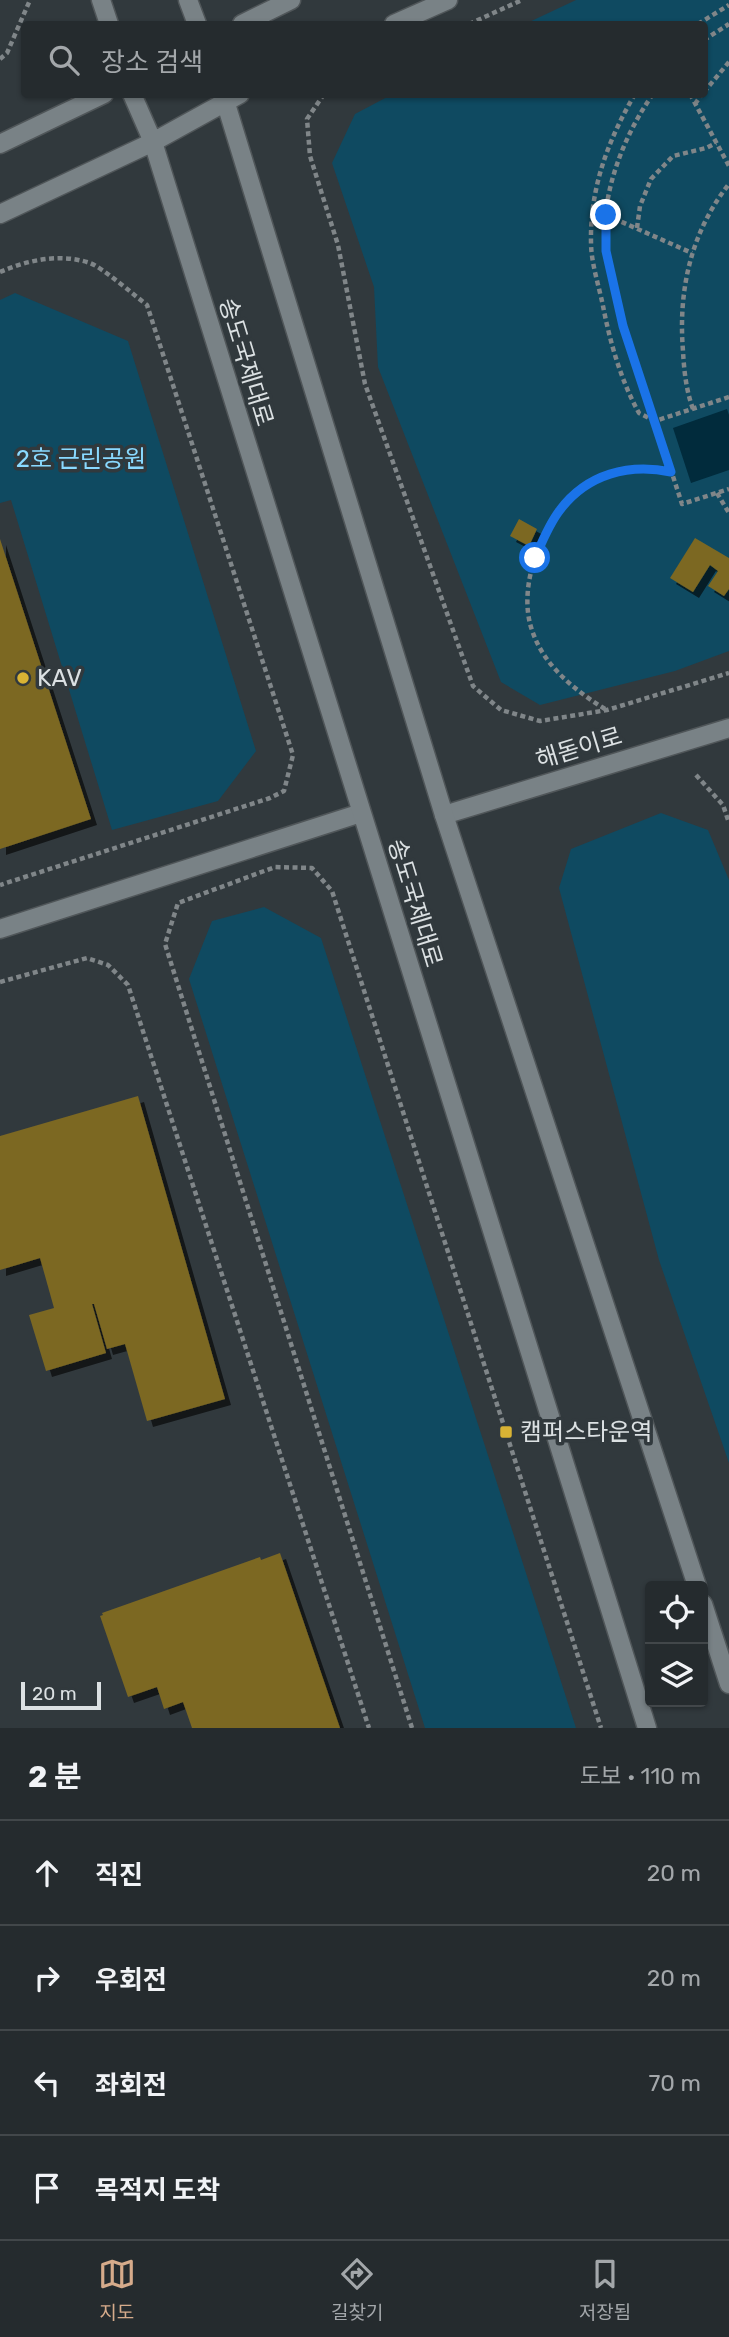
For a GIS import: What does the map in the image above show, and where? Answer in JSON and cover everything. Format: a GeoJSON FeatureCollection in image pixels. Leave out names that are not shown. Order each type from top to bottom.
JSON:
{"type":"FeatureCollection","features":[{"type":"Feature","properties":{"kind":"main road"},"geometry":{"type":"LineString","coordinates":[[101,0],[108,21]]}},
{"type":"Feature","properties":{"kind":"main road"},"geometry":{"type":"LineString","coordinates":[[188,0],[196,21]]}},
{"type":"Feature","properties":{"kind":"main road"},"geometry":{"type":"LineString","coordinates":[[248,21],[291,0]]}},
{"type":"Feature","properties":{"kind":"main road"},"geometry":{"type":"LineString","coordinates":[[401,21],[448,0]]}},
{"type":"Feature","properties":{"kind":"main road"},"geometry":{"type":"LineString","coordinates":[[0,144],[96,98]]}},
{"type":"Feature","properties":{"kind":"main road","name":"송도국제대로"},"geometry":{"type":"LineString","coordinates":[[134,98],[153,142],[647,1728]]}},
{"type":"Feature","properties":{"kind":"main road"},"geometry":{"type":"LineString","coordinates":[[0,214],[153,142],[227,98]]}},
{"type":"Feature","properties":{"kind":"main road"},"geometry":{"type":"LineString","coordinates":[[229,98],[444,816],[695,1581]]}},
{"type":"Feature","properties":{"kind":"main road","name":"해돋이로"},"geometry":{"type":"LineString","coordinates":[[444,816],[729,728]]}},
{"type":"Feature","properties":{"kind":"main road"},"geometry":{"type":"LineString","coordinates":[[0,929],[361,813]]}},
{"type":"Feature","properties":{"kind":"main road"},"geometry":{"type":"LineString","coordinates":[[708,1619],[729,1684]]}},
{"type":"Feature","properties":{"kind":"path"},"geometry":{"type":"LineString","coordinates":[[0,59],[7,53],[30,0]]}},
{"type":"Feature","properties":{"kind":"path"},"geometry":{"type":"LineString","coordinates":[[476,21],[522,0]]}},
{"type":"Feature","properties":{"kind":"path"},"geometry":{"type":"LineString","coordinates":[[703,21],[729,5]]}},
{"type":"Feature","properties":{"kind":"path"},"geometry":{"type":"LineString","coordinates":[[708,38],[729,23]]}},
{"type":"Feature","properties":{"kind":"path"},"geometry":{"type":"LineString","coordinates":[[708,87],[729,62]]}},
{"type":"Feature","properties":{"kind":"path"},"geometry":{"type":"LineString","coordinates":[[321,98],[307,119],[310,156],[338,245],[365,384],[473,686],[500,710],[540,721],[607,710],[729,673]]}},
{"type":"Feature","properties":{"kind":"path"},"geometry":{"type":"LineString","coordinates":[[633,98],[606,151],[594,196],[591,245],[607,324],[620,370],[639,413],[655,421],[729,397]]}},
{"type":"Feature","properties":{"kind":"path"},"geometry":{"type":"LineString","coordinates":[[650,98],[639,113],[618,160],[606,215],[608,263],[623,326],[682,504],[729,489]]}},
{"type":"Feature","properties":{"kind":"path"},"geometry":{"type":"LineString","coordinates":[[692,98],[729,166]]}},
{"type":"Feature","properties":{"kind":"path"},"geometry":{"type":"LineString","coordinates":[[695,104],[699,98]]}},
{"type":"Feature","properties":{"kind":"path"},"geometry":{"type":"LineString","coordinates":[[637,228],[640,206],[651,180],[658,172],[673,156],[716,143]]}},
{"type":"Feature","properties":{"kind":"path"},"geometry":{"type":"LineString","coordinates":[[693,409],[686,382],[681,320],[684,280],[707,217],[729,184]]}},
{"type":"Feature","properties":{"kind":"path"},"geometry":{"type":"LineString","coordinates":[[606,215],[692,253]]}},
{"type":"Feature","properties":{"kind":"path"},"geometry":{"type":"LineString","coordinates":[[0,272],[23,262],[60,258],[91,264],[147,305],[293,755],[284,791],[270,798],[0,886]]}},
{"type":"Feature","properties":{"kind":"path"},"geometry":{"type":"LineString","coordinates":[[607,710],[562,676],[536,641],[527,611],[531,569],[561,509],[590,484],[622,469],[647,468],[671,472]]}},
{"type":"Feature","properties":{"kind":"path"},"geometry":{"type":"LineString","coordinates":[[717,493],[729,513]]}},
{"type":"Feature","properties":{"kind":"path"},"geometry":{"type":"LineString","coordinates":[[695,775],[723,805],[729,823]]}},
{"type":"Feature","properties":{"kind":"path"},"geometry":{"type":"LineString","coordinates":[[412,1728],[165,944],[178,903],[275,867],[312,868],[332,891],[601,1728]]}},
{"type":"Feature","properties":{"kind":"path"},"geometry":{"type":"LineString","coordinates":[[0,982],[87,958],[108,965],[128,985],[369,1728]]}},
{"type":"Feature","properties":{"kind":"green space"},"geometry":{"type":"Polygon","coordinates":[[[576,0],[729,0],[729,651],[675,671],[540,705],[501,682],[378,367],[374,287],[332,163],[355,114],[385,98],[708,98],[708,21],[531,21],[576,0]]]}},
{"type":"Feature","properties":{"kind":"green space","name":"2호 근린공원"},"geometry":{"type":"Polygon","coordinates":[[[15,293],[128,341],[256,751],[218,801],[112,830],[11,500],[0,503],[0,300],[15,293]]]}},
{"type":"Feature","properties":{"kind":"green space"},"geometry":{"type":"Polygon","coordinates":[[[661,813],[708,830],[729,880],[729,1463],[659,1260],[559,888],[571,849],[661,813]]]}},
{"type":"Feature","properties":{"kind":"green space"},"geometry":{"type":"Polygon","coordinates":[[[264,907],[321,938],[576,1728],[425,1728],[189,979],[212,921],[264,907]]]}},
{"type":"Feature","properties":{"kind":"shaded area"},"geometry":{"type":"Polygon","coordinates":[[[727,409],[729,470],[691,483],[673,428],[727,409]]]}},
{"type":"Feature","properties":{"kind":"building"},"geometry":{"type":"Polygon","coordinates":[[[519,519],[537,529],[529,546],[510,536],[519,519]]]}},
{"type":"Feature","properties":{"kind":"building"},"geometry":{"type":"Polygon","coordinates":[[[695,538],[729,558],[729,589],[724,596],[708,586],[718,571],[710,565],[693,592],[670,578],[695,538]]]}},
{"type":"Feature","properties":{"kind":"building","name":"KAV"},"geometry":{"type":"Polygon","coordinates":[[[0,539],[91,819],[0,849],[0,539]]]}},
{"type":"Feature","properties":{"kind":"building"},"geometry":{"type":"Polygon","coordinates":[[[138,1096],[225,1399],[147,1421],[125,1344],[107,1349],[94,1304],[106,1353],[46,1371],[29,1315],[54,1308],[40,1258],[0,1270],[0,1136],[138,1096]]]}},
{"type":"Feature","properties":{"kind":"building"},"geometry":{"type":"Polygon","coordinates":[[[280,1553],[340,1728],[192,1728],[183,1702],[164,1709],[157,1687],[128,1697],[100,1616],[102,1613],[260,1557],[261,1560],[280,1553]]]}},
{"type":"Feature","properties":{"kind":"place","name":"KAV"},"geometry":{"type":"Point","coordinates":[23,678]}},
{"type":"Feature","properties":{"kind":"place","name":"캠퍼스타운역"},"geometry":{"type":"Point","coordinates":[506,1432]}},
{"type":"Feature","properties":{"kind":"route"},"geometry":{"type":"LineString","coordinates":[[535,558],[561,509],[590,484],[622,469],[647,468],[671,472],[623,326],[606,251],[606,215]]}}]}
